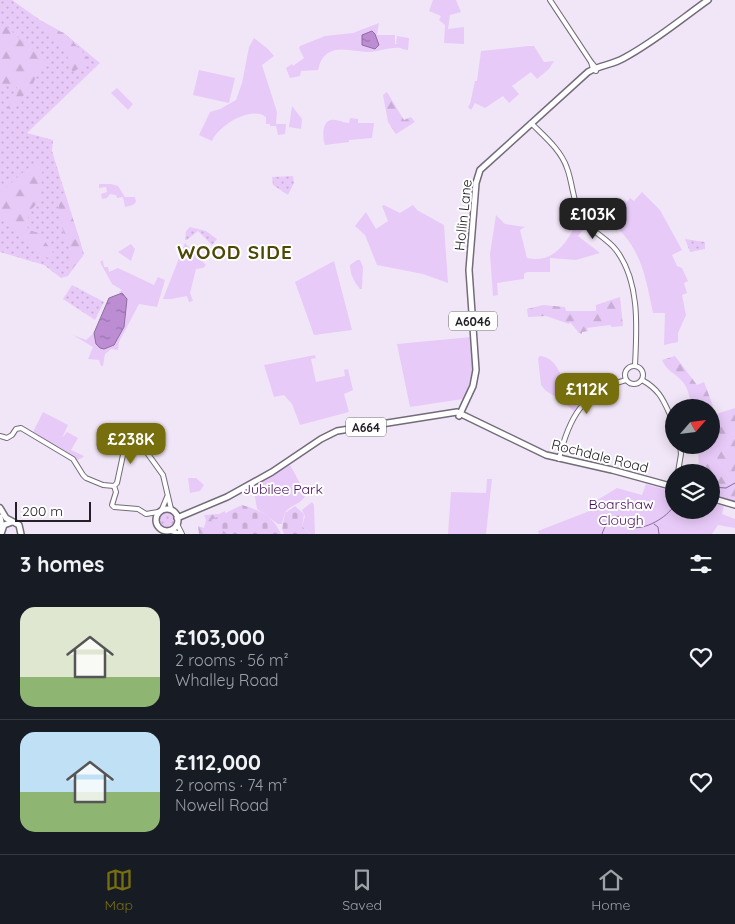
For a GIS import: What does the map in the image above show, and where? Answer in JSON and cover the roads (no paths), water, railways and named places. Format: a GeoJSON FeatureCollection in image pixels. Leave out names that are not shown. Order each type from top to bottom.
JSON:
{"type":"FeatureCollection","features":[{"type":"Feature","properties":{"kind":"main road","name":"Hollin Lane"},"geometry":{"type":"LineString","coordinates":[[457,414],[473,386],[476,370],[469,270],[472,212],[477,176],[484,165],[578,80],[595,69],[623,59],[708,0]]}},
{"type":"Feature","properties":{"kind":"main road","name":"Rochdale Road"},"geometry":{"type":"LineString","coordinates":[[457,414],[538,452],[559,459],[612,470],[665,485]]}},
{"type":"Feature","properties":{"kind":"main road","name":"A664"},"geometry":{"type":"LineString","coordinates":[[177,518],[214,503],[257,480],[329,434],[343,430],[457,414]]}},
{"type":"Feature","properties":{"kind":"main road"},"geometry":{"type":"LineString","coordinates":[[720,501],[735,505]]}},
{"type":"Feature","properties":{"kind":"main road"},"geometry":{"type":"LineString","coordinates":[[0,508],[3,517],[1,531]]}},
{"type":"Feature","properties":{"kind":"main road"},"geometry":{"type":"LineString","coordinates":[[158,526],[167,532],[177,524],[177,518],[172,509]]}},
{"type":"Feature","properties":{"kind":"main road","name":"A664"},"geometry":{"type":"LineString","coordinates":[[160,510],[194,510]]}},
{"type":"Feature","properties":{"kind":"main road"},"geometry":{"type":"LineString","coordinates":[[157,534],[158,526],[156,519],[160,510]]}},
{"type":"Feature","properties":{"kind":"main road"},"geometry":{"type":"LineString","coordinates":[[3,517],[15,522],[20,527],[21,534]]}},
{"type":"Feature","properties":{"kind":"main road"},"geometry":{"type":"LineString","coordinates":[[1,531],[8,522],[15,522]]}},
{"type":"Feature","properties":{"kind":"street"},"geometry":{"type":"LineString","coordinates":[[550,0],[595,69]]}},
{"type":"Feature","properties":{"kind":"street"},"geometry":{"type":"LineString","coordinates":[[531,123],[563,159],[571,179],[578,210],[584,221],[611,243],[622,258],[634,297],[636,316],[635,365]]}},
{"type":"Feature","properties":{"kind":"street"},"geometry":{"type":"LineString","coordinates":[[626,380],[627,368],[635,365],[640,367],[643,372],[642,380]]}},
{"type":"Feature","properties":{"kind":"street"},"geometry":{"type":"LineString","coordinates":[[559,459],[568,426],[578,410],[598,392],[626,380],[634,384],[642,380]]}},
{"type":"Feature","properties":{"kind":"street"},"geometry":{"type":"LineString","coordinates":[[642,380],[653,386],[665,405]]}},
{"type":"Feature","properties":{"kind":"street"},"geometry":{"type":"LineString","coordinates":[[0,436],[8,438],[16,429],[21,428],[70,457],[78,465],[86,478],[103,485],[114,486]]}},
{"type":"Feature","properties":{"kind":"street"},"geometry":{"type":"LineString","coordinates":[[114,486],[117,483],[126,441],[136,434],[140,443],[163,475],[172,509]]}},
{"type":"Feature","properties":{"kind":"street"},"geometry":{"type":"LineString","coordinates":[[114,486],[116,492],[112,504],[113,507],[138,509],[156,519]]}},
{"type":"Feature","properties":{"kind":"street"},"geometry":{"type":"LineString","coordinates":[[148,514],[160,510],[164,505],[167,494]]}},
{"type":"Feature","properties":{"kind":"street"},"geometry":{"type":"LineString","coordinates":[[177,524],[182,534]]}},
{"type":"Feature","properties":{"kind":"street"},"geometry":{"type":"LineString","coordinates":[[167,532],[182,534]]}},
{"type":"Feature","properties":{"kind":"water"},"geometry":{"type":"Polygon","coordinates":[[[372,31],[379,45],[375,49],[362,45],[362,35],[372,31]]]}},
{"type":"Feature","properties":{"kind":"water"},"geometry":{"type":"Polygon","coordinates":[[[122,293],[127,299],[124,327],[114,345],[104,349],[100,348],[96,344],[94,333],[109,298],[122,293]]]}},
{"type":"Feature","properties":{"kind":"waterway"},"geometry":{"type":"LineString","coordinates":[[720,488],[726,488],[735,483]]}},
{"type":"Feature","properties":{"kind":"waterway"},"geometry":{"type":"LineString","coordinates":[[602,534],[608,523],[618,516],[628,526],[636,528],[649,525],[665,515]]}},
{"type":"Feature","properties":{"kind":"waterway"},"geometry":{"type":"LineString","coordinates":[[654,524],[658,527],[659,534]]}},
{"type":"Feature","properties":{"kind":"district","name":"WOOD SIDE"},"geometry":{"type":"Point","coordinates":[235,252]}},
{"type":"Feature","properties":{"kind":"park label","name":"Jubilee Park"},"geometry":{"type":"Point","coordinates":[283,489]}},
{"type":"Feature","properties":{"kind":"park label","name":"Boarshaw Clough"},"geometry":{"type":"Point","coordinates":[621,512]}}]}
